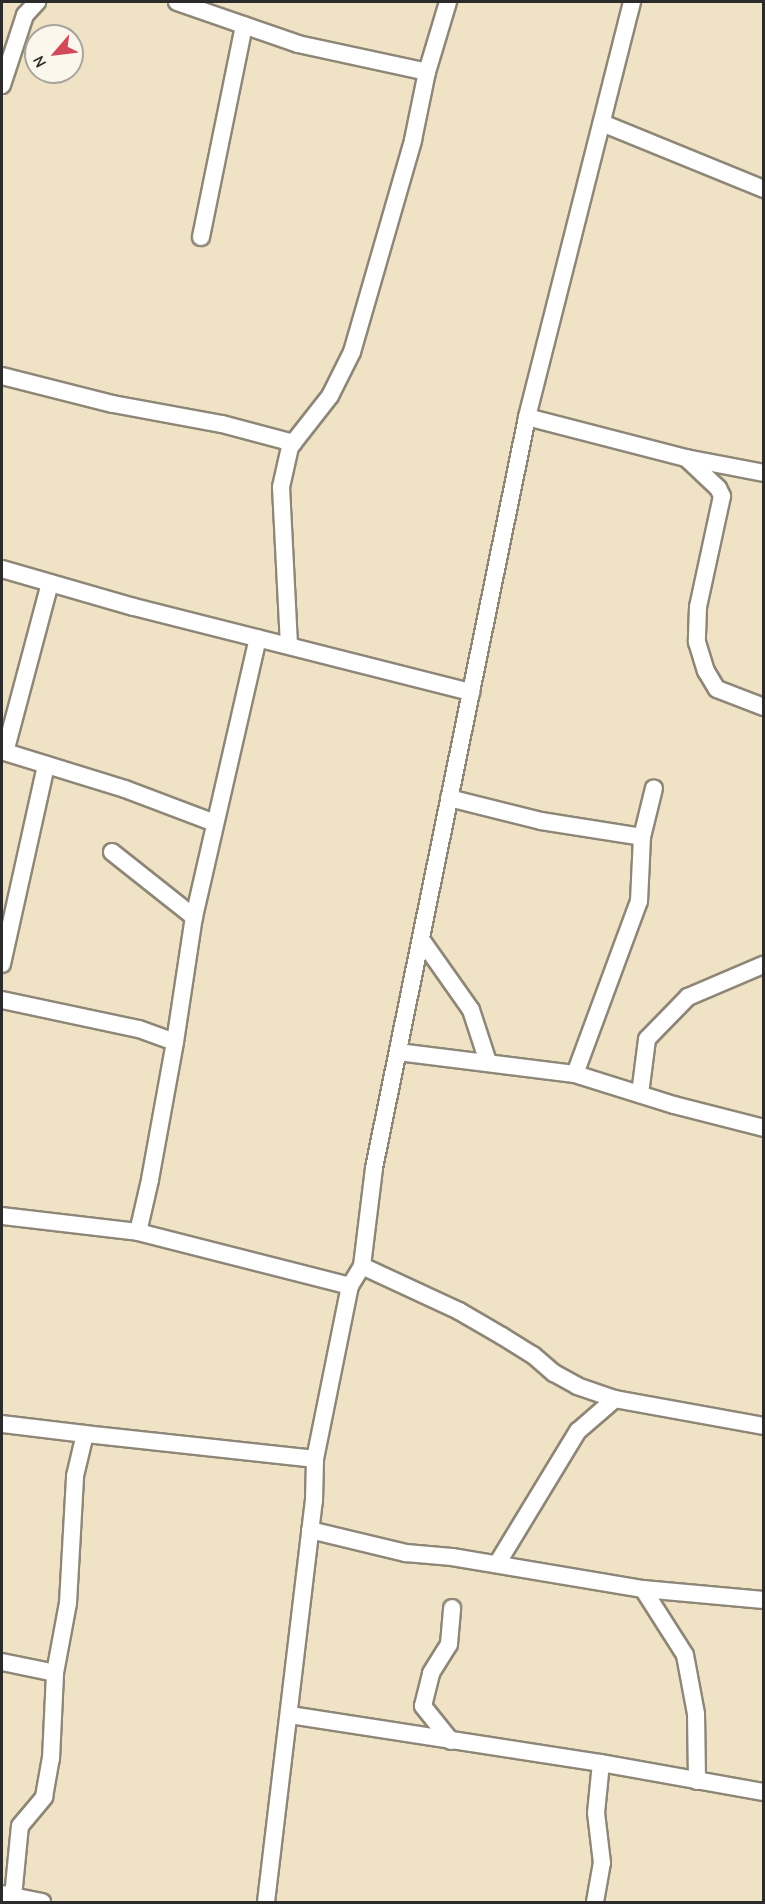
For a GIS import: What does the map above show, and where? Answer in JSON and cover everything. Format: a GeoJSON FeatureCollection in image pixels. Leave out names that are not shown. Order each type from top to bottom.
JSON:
{"type":"FeatureCollection","features":[{"type":"Feature","properties":{"kind":"street"},"geometry":{"type":"LineString","coordinates":[[2,85],[25,15],[37,2]]}},
{"type":"Feature","properties":{"kind":"street"},"geometry":{"type":"LineString","coordinates":[[177,2],[298,44],[427,72]]}},
{"type":"Feature","properties":{"kind":"street"},"geometry":{"type":"LineString","coordinates":[[289,645],[281,487],[294,443],[330,396],[352,352],[413,140],[427,72],[448,2]]}},
{"type":"Feature","properties":{"kind":"street"},"geometry":{"type":"LineString","coordinates":[[266,1902],[314,1501],[315,1459],[350,1286],[362,1266],[374,1168],[527,417],[632,2]]}},
{"type":"Feature","properties":{"kind":"street"},"geometry":{"type":"LineString","coordinates":[[201,237],[244,25]]}},
{"type":"Feature","properties":{"kind":"street"},"geometry":{"type":"LineString","coordinates":[[602,123],[764,189]]}},
{"type":"Feature","properties":{"kind":"street"},"geometry":{"type":"LineString","coordinates":[[2,376],[113,404],[222,424],[294,443]]}},
{"type":"Feature","properties":{"kind":"street"},"geometry":{"type":"LineString","coordinates":[[527,417],[686,458],[764,473]]}},
{"type":"Feature","properties":{"kind":"street"},"geometry":{"type":"LineString","coordinates":[[686,458],[718,488],[722,496],[698,607],[697,642],[703,661],[717,689],[764,707]]}},
{"type":"Feature","properties":{"kind":"street"},"geometry":{"type":"LineString","coordinates":[[2,568],[134,607],[471,692]]}},
{"type":"Feature","properties":{"kind":"street"},"geometry":{"type":"LineString","coordinates":[[50,583],[5,752],[125,789],[215,823]]}},
{"type":"Feature","properties":{"kind":"street"},"geometry":{"type":"LineString","coordinates":[[138,1232],[150,1180],[175,1042],[194,917],[258,638]]}},
{"type":"Feature","properties":{"kind":"street"},"geometry":{"type":"LineString","coordinates":[[2,964],[46,765]]}},
{"type":"Feature","properties":{"kind":"street"},"geometry":{"type":"LineString","coordinates":[[575,1074],[639,901],[642,837],[654,788]]}},
{"type":"Feature","properties":{"kind":"street"},"geometry":{"type":"LineString","coordinates":[[449,798],[540,821],[642,837]]}},
{"type":"Feature","properties":{"kind":"street"},"geometry":{"type":"LineString","coordinates":[[112,852],[194,917]]}},
{"type":"Feature","properties":{"kind":"street"},"geometry":{"type":"LineString","coordinates":[[421,939],[471,1010],[488,1062]]}},
{"type":"Feature","properties":{"kind":"street"},"geometry":{"type":"LineString","coordinates":[[640,1094],[647,1039],[688,997],[763,965]]}},
{"type":"Feature","properties":{"kind":"street"},"geometry":{"type":"LineString","coordinates":[[2,1000],[139,1029],[175,1042]]}},
{"type":"Feature","properties":{"kind":"street"},"geometry":{"type":"LineString","coordinates":[[398,1052],[575,1074],[764,1128]]}},
{"type":"Feature","properties":{"kind":"street"},"geometry":{"type":"LineString","coordinates":[[2,1216],[138,1232],[350,1286]]}},
{"type":"Feature","properties":{"kind":"street"},"geometry":{"type":"LineString","coordinates":[[362,1266],[459,1311],[578,1386],[615,1399],[764,1426]]}},
{"type":"Feature","properties":{"kind":"street"},"geometry":{"type":"LineString","coordinates":[[497,1564],[578,1431],[615,1399]]}},
{"type":"Feature","properties":{"kind":"street"},"geometry":{"type":"LineString","coordinates":[[2,1424],[315,1459]]}},
{"type":"Feature","properties":{"kind":"street"},"geometry":{"type":"LineString","coordinates":[[42,1902],[7,1896],[20,1826],[44,1797],[51,1759],[55,1673],[68,1603],[75,1476],[85,1434]]}},
{"type":"Feature","properties":{"kind":"street"},"geometry":{"type":"LineString","coordinates":[[310,1530],[406,1552],[497,1564],[643,1589],[764,1600]]}},
{"type":"Feature","properties":{"kind":"street"},"geometry":{"type":"LineString","coordinates":[[643,1589],[685,1655],[696,1714],[697,1780]]}},
{"type":"Feature","properties":{"kind":"street"},"geometry":{"type":"LineString","coordinates":[[451,1741],[423,1706],[431,1673],[449,1644],[452,1608]]}},
{"type":"Feature","properties":{"kind":"street"},"geometry":{"type":"LineString","coordinates":[[2,1662],[55,1673]]}},
{"type":"Feature","properties":{"kind":"street"},"geometry":{"type":"LineString","coordinates":[[290,1715],[601,1763],[764,1792]]}},
{"type":"Feature","properties":{"kind":"street"},"geometry":{"type":"LineString","coordinates":[[595,1902],[602,1863],[596,1813],[601,1763]]}}]}
